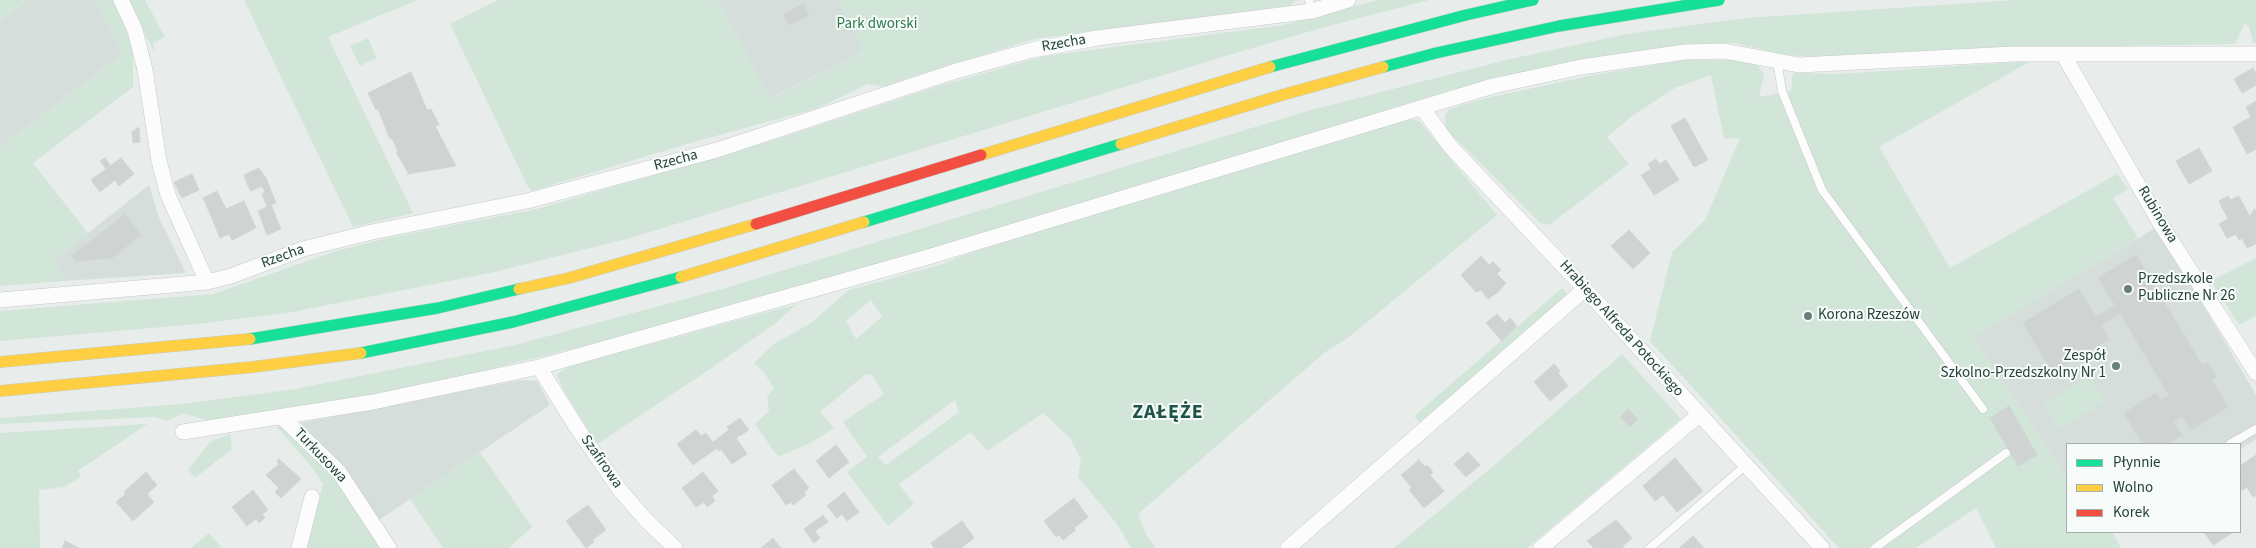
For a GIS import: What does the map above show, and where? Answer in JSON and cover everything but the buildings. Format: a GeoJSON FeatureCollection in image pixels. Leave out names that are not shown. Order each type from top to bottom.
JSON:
{"type":"FeatureCollection","features":[{"type":"Feature","properties":{"kind":"main road"},"geometry":{"type":"LineString","coordinates":[[0,362],[92,355],[266,336],[438,308],[569,278],[692,244],[1278,65],[1466,15],[1533,0]]}},
{"type":"Feature","properties":{"kind":"main road"},"geometry":{"type":"LineString","coordinates":[[0,391],[253,367],[375,351],[513,322],[602,300],[692,274],[1282,96],[1436,53],[1559,26],[1719,0]]}},
{"type":"Feature","properties":{"kind":"street"},"geometry":{"type":"LineString","coordinates":[[121,0],[135,30],[146,70],[158,161],[168,195],[207,282]]}},
{"type":"Feature","properties":{"kind":"street","name":"Rzecha"},"geometry":{"type":"LineString","coordinates":[[0,300],[207,282],[231,276],[303,249],[372,232],[527,201],[717,150],[956,71],[1032,50],[1097,38],[1348,0]]}},
{"type":"Feature","properties":{"kind":"street"},"geometry":{"type":"LineString","coordinates":[[183,432],[373,402],[539,367],[928,257],[1493,86],[1571,69],[1685,52],[1724,51],[1799,65],[2013,54],[2256,54]]}},
{"type":"Feature","properties":{"kind":"street","name":"Rubinowa"},"geometry":{"type":"LineString","coordinates":[[2063,54],[2160,223],[2256,373]]}},
{"type":"Feature","properties":{"kind":"street","name":"Hrabiego Alfreda Potockiego"},"geometry":{"type":"LineString","coordinates":[[1422,108],[1450,146],[1585,289],[1822,548]]}},
{"type":"Feature","properties":{"kind":"street"},"geometry":{"type":"LineString","coordinates":[[1288,548],[1585,289]]}},
{"type":"Feature","properties":{"kind":"street","name":"Szafirowa"},"geometry":{"type":"LineString","coordinates":[[539,367],[577,428],[620,490],[646,520],[675,548]]}},
{"type":"Feature","properties":{"kind":"street"},"geometry":{"type":"LineString","coordinates":[[1541,548],[1699,415]]}},
{"type":"Feature","properties":{"kind":"street","name":"Turkusowa"},"geometry":{"type":"LineString","coordinates":[[282,417],[340,472],[388,548]]}},
{"type":"Feature","properties":{"kind":"street"},"geometry":{"type":"LineString","coordinates":[[299,548],[312,497]]}},
{"type":"Feature","properties":{"kind":"lane"},"geometry":{"type":"LineString","coordinates":[[1777,61],[1782,91],[1822,190],[1983,409]]}},
{"type":"Feature","properties":{"kind":"lane"},"geometry":{"type":"LineString","coordinates":[[2232,443],[2256,429]]}},
{"type":"Feature","properties":{"kind":"lane"},"geometry":{"type":"LineString","coordinates":[[1875,548],[2006,453]]}},
{"type":"Feature","properties":{"kind":"lane"},"geometry":{"type":"LineString","coordinates":[[1650,548],[1746,465]]}},
{"type":"Feature","properties":{"kind":"shaded area"},"geometry":{"type":"Polygon","coordinates":[[[27,0],[96,0],[123,54],[0,147],[0,21],[27,0]]]}},
{"type":"Feature","properties":{"kind":"shaded area"},"geometry":{"type":"Polygon","coordinates":[[[718,0],[838,0],[864,51],[769,98],[718,0]]]}},
{"type":"Feature","properties":{"kind":"shaded area"},"geometry":{"type":"Polygon","coordinates":[[[149,185],[159,218],[186,273],[64,281],[55,259],[149,185]]]}},
{"type":"Feature","properties":{"kind":"shaded area","name":"Zespół Szkolno-Przedszkolny Nr 1"},"geometry":{"type":"Polygon","coordinates":[[[2157,227],[2256,395],[2256,439],[2241,448],[2241,443],[2066,443],[2066,476],[1973,337],[2157,227]]]}},
{"type":"Feature","properties":{"kind":"shaded area"},"geometry":{"type":"Polygon","coordinates":[[[521,380],[537,381],[550,405],[379,520],[333,458],[300,423],[521,380]]]}},
{"type":"Feature","properties":{"kind":"green space"},"geometry":{"type":"Polygon","coordinates":[[[0,0],[27,0],[0,21],[0,0]]]}},
{"type":"Feature","properties":{"kind":"green space"},"geometry":{"type":"Polygon","coordinates":[[[96,0],[113,0],[133,46],[133,87],[33,163],[88,233],[55,259],[64,281],[0,286],[0,147],[123,54],[96,0]]]}},
{"type":"Feature","properties":{"kind":"green space"},"geometry":{"type":"Polygon","coordinates":[[[128,0],[145,0],[165,37],[153,43],[154,52],[128,0]]]}},
{"type":"Feature","properties":{"kind":"green space"},"geometry":{"type":"Polygon","coordinates":[[[244,0],[418,0],[328,37],[413,213],[353,227],[244,0]]]}},
{"type":"Feature","properties":{"kind":"green space","name":"Park dworski"},"geometry":{"type":"Polygon","coordinates":[[[498,0],[718,0],[770,98],[864,51],[838,0],[1297,0],[1290,6],[1034,39],[905,79],[886,87],[868,84],[818,108],[690,143],[532,191],[528,187],[450,24],[498,0]]]}},
{"type":"Feature","properties":{"kind":"green space"},"geometry":{"type":"Polygon","coordinates":[[[1378,0],[1429,0],[1239,52],[630,238],[490,273],[287,313],[198,324],[0,341],[0,311],[213,294],[336,251],[392,237],[537,209],[771,141],[939,86],[1045,56],[1284,25],[1378,0]]]}},
{"type":"Feature","properties":{"kind":"green space"},"geometry":{"type":"Polygon","coordinates":[[[2015,0],[2256,0],[2256,43],[2253,43],[2249,26],[2244,24],[2235,44],[2006,48],[1820,58],[1780,54],[1736,43],[1716,43],[1630,53],[1534,70],[1454,89],[994,232],[645,331],[434,383],[346,401],[209,421],[183,413],[167,421],[155,417],[0,424],[0,418],[181,404],[295,389],[515,345],[722,289],[1311,110],[1506,60],[1626,34],[1746,18],[2015,0]]]}},
{"type":"Feature","properties":{"kind":"green space"},"geometry":{"type":"Polygon","coordinates":[[[368,38],[377,58],[360,66],[350,46],[368,38]]]}},
{"type":"Feature","properties":{"kind":"green space","name":"Korona Rzeszów"},"geometry":{"type":"Polygon","coordinates":[[[1685,60],[1731,60],[1758,65],[1764,75],[1759,97],[1791,91],[1793,73],[1837,74],[2031,61],[1879,147],[1950,268],[2117,174],[2128,189],[2113,198],[2138,238],[1974,337],[2066,476],[2066,533],[2113,533],[2121,548],[1996,548],[1976,508],[1916,548],[1839,548],[1650,341],[1672,252],[1705,220],[1740,138],[1724,139],[1711,75],[1675,88],[1632,116],[1607,137],[1629,164],[1549,225],[1540,223],[1446,129],[1445,115],[1449,109],[1487,98],[1593,75],[1685,60]]]}},
{"type":"Feature","properties":{"kind":"green space"},"geometry":{"type":"Polygon","coordinates":[[[1410,119],[1419,121],[1497,215],[1349,337],[1324,353],[1138,514],[1147,536],[1156,548],[1131,548],[1117,524],[1078,477],[1081,459],[1070,438],[1043,413],[987,451],[971,432],[899,484],[914,504],[888,526],[847,472],[867,457],[843,422],[884,394],[872,375],[866,374],[820,412],[834,428],[812,442],[778,457],[755,424],[769,411],[767,396],[774,388],[763,371],[754,363],[774,344],[811,323],[849,290],[943,264],[966,254],[1410,119]],[[871,300],[846,321],[856,339],[882,317],[871,300]],[[955,400],[878,457],[886,465],[959,412],[955,400]]]}},
{"type":"Feature","properties":{"kind":"green space"},"geometry":{"type":"Polygon","coordinates":[[[2256,258],[2256,316],[2239,325],[2211,281],[2256,258]]]}},
{"type":"Feature","properties":{"kind":"green space"},"geometry":{"type":"Polygon","coordinates":[[[1562,288],[1570,296],[1422,425],[1414,416],[1562,288]]]}},
{"type":"Feature","properties":{"kind":"green space"},"geometry":{"type":"Polygon","coordinates":[[[797,304],[776,323],[597,444],[563,389],[557,374],[571,366],[797,304]]]}},
{"type":"Feature","properties":{"kind":"green space"},"geometry":{"type":"Polygon","coordinates":[[[1622,354],[1681,419],[1527,548],[1394,548],[1497,463],[1622,354]]]}},
{"type":"Feature","properties":{"kind":"green space"},"geometry":{"type":"Polygon","coordinates":[[[2090,376],[2105,402],[2059,429],[2043,404],[2090,376]]]}},
{"type":"Feature","properties":{"kind":"green space"},"geometry":{"type":"Polygon","coordinates":[[[147,424],[78,471],[81,477],[64,487],[39,490],[40,548],[0,548],[0,433],[147,424]]]}},
{"type":"Feature","properties":{"kind":"green space"},"geometry":{"type":"Polygon","coordinates":[[[287,426],[332,472],[380,548],[306,548],[323,484],[314,470],[277,427],[287,426]]]}},
{"type":"Feature","properties":{"kind":"green space"},"geometry":{"type":"Polygon","coordinates":[[[230,434],[232,449],[195,478],[188,470],[210,442],[230,434]]]}},
{"type":"Feature","properties":{"kind":"green space"},"geometry":{"type":"Polygon","coordinates":[[[480,452],[532,527],[509,548],[443,548],[410,499],[480,452]]]}},
{"type":"Feature","properties":{"kind":"green space"},"geometry":{"type":"Polygon","coordinates":[[[209,533],[222,548],[191,548],[209,533]]]}},
{"type":"Feature","properties":{"kind":"traffic: fast"},"geometry":{"type":"LineString","coordinates":[[1270,67],[1466,15],[1533,0]]}},
{"type":"Feature","properties":{"kind":"traffic: fast"},"geometry":{"type":"LineString","coordinates":[[1383,67],[1436,53],[1559,26],[1719,0]]}},
{"type":"Feature","properties":{"kind":"traffic: fast"},"geometry":{"type":"LineString","coordinates":[[864,222],[1121,144]]}},
{"type":"Feature","properties":{"kind":"traffic: fast"},"geometry":{"type":"LineString","coordinates":[[361,353],[513,322],[681,277]]}},
{"type":"Feature","properties":{"kind":"traffic: fast"},"geometry":{"type":"LineString","coordinates":[[250,339],[438,308],[519,289]]}},
{"type":"Feature","properties":{"kind":"traffic: slow"},"geometry":{"type":"LineString","coordinates":[[981,155],[1270,67]]}},
{"type":"Feature","properties":{"kind":"traffic: slow"},"geometry":{"type":"LineString","coordinates":[[1121,144],[1282,95],[1383,67]]}},
{"type":"Feature","properties":{"kind":"traffic: slow"},"geometry":{"type":"LineString","coordinates":[[681,277],[864,222]]}},
{"type":"Feature","properties":{"kind":"traffic: slow"},"geometry":{"type":"LineString","coordinates":[[519,289],[569,278],[756,224]]}},
{"type":"Feature","properties":{"kind":"traffic: slow"},"geometry":{"type":"LineString","coordinates":[[0,362],[250,339]]}},
{"type":"Feature","properties":{"kind":"traffic: slow"},"geometry":{"type":"LineString","coordinates":[[0,391],[253,367],[361,353]]}},
{"type":"Feature","properties":{"kind":"traffic: jam"},"geometry":{"type":"LineString","coordinates":[[756,224],[981,155]]}},
{"type":"Feature","properties":{"kind":"place","name":"Przedszkole Publiczne Nr 26"},"geometry":{"type":"Point","coordinates":[2128,289]}},
{"type":"Feature","properties":{"kind":"place","name":"Korona Rzeszów"},"geometry":{"type":"Point","coordinates":[1808,316]}},
{"type":"Feature","properties":{"kind":"place","name":"Zespół Szkolno-Przedszkolny Nr 1"},"geometry":{"type":"Point","coordinates":[2116,366]}},
{"type":"Feature","properties":{"kind":"district","name":"ZAŁĘŻE"},"geometry":{"type":"Point","coordinates":[1168,414]}}]}
